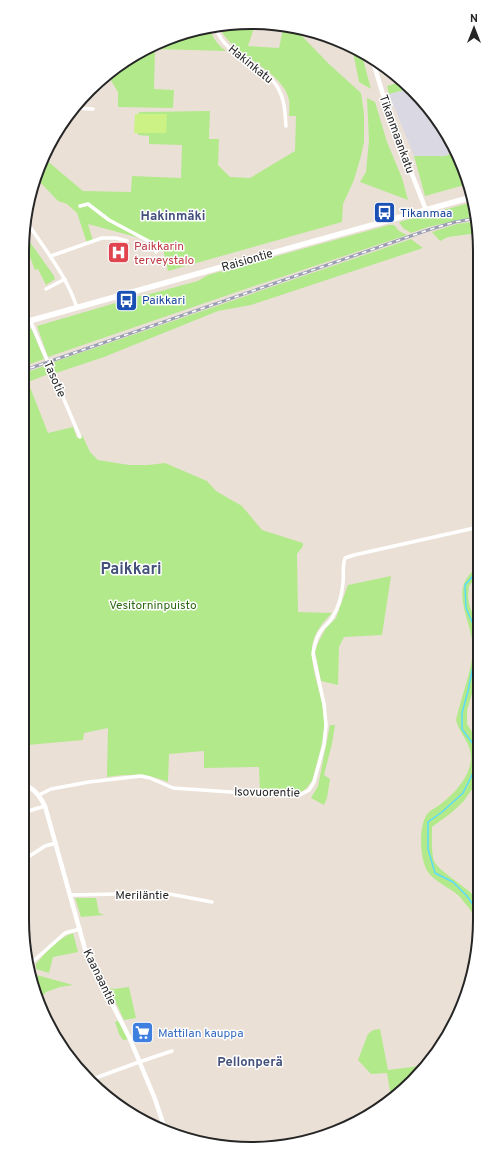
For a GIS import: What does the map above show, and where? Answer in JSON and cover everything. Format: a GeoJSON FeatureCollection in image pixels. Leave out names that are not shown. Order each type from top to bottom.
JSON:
{"type":"FeatureCollection","features":[{"type":"Feature","properties":{"kind":"main road","name":"Raisiontie"},"geometry":{"type":"LineString","coordinates":[[30,320],[466,199]]}},
{"type":"Feature","properties":{"kind":"street","name":"Hakinkatu"},"geometry":{"type":"LineString","coordinates":[[218,32],[220,37],[236,54],[268,76],[276,85],[283,101],[286,126]]}},
{"type":"Feature","properties":{"kind":"street","name":"Tikanmaankatu"},"geometry":{"type":"LineString","coordinates":[[375,66],[390,118],[426,210]]}},
{"type":"Feature","properties":{"kind":"street"},"geometry":{"type":"LineString","coordinates":[[81,108],[93,109]]}},
{"type":"Feature","properties":{"kind":"street"},"geometry":{"type":"LineString","coordinates":[[80,206],[88,204],[114,223],[154,244],[156,252]]}},
{"type":"Feature","properties":{"kind":"street"},"geometry":{"type":"LineString","coordinates":[[30,227],[51,256],[65,279],[73,295],[77,308]]}},
{"type":"Feature","properties":{"kind":"street"},"geometry":{"type":"LineString","coordinates":[[51,256],[102,238],[116,238],[127,241]]}},
{"type":"Feature","properties":{"kind":"street"},"geometry":{"type":"LineString","coordinates":[[46,289],[65,279]]}},
{"type":"Feature","properties":{"kind":"street","name":"Tasotie"},"geometry":{"type":"LineString","coordinates":[[30,320],[80,437]]}},
{"type":"Feature","properties":{"kind":"street","name":"Isovuorentie"},"geometry":{"type":"LineString","coordinates":[[39,795],[51,790],[89,782],[141,776],[150,778],[173,788],[259,794],[272,792],[294,795],[305,793],[314,782],[318,772],[326,730],[326,715],[313,648],[318,635],[332,619],[338,605],[343,583],[345,558],[473,528]]}},
{"type":"Feature","properties":{"kind":"street"},"geometry":{"type":"LineString","coordinates":[[29,787],[39,795]]}},
{"type":"Feature","properties":{"kind":"street","name":"Kaanaantie"},"geometry":{"type":"LineString","coordinates":[[39,795],[56,843],[85,948],[121,1020],[155,1099],[163,1124]]}},
{"type":"Feature","properties":{"kind":"street"},"geometry":{"type":"LineString","coordinates":[[29,811],[44,806]]}},
{"type":"Feature","properties":{"kind":"street"},"geometry":{"type":"LineString","coordinates":[[29,857],[45,846],[56,843]]}},
{"type":"Feature","properties":{"kind":"street","name":"Meriläntie"},"geometry":{"type":"LineString","coordinates":[[71,896],[164,893],[212,902]]}},
{"type":"Feature","properties":{"kind":"street"},"geometry":{"type":"LineString","coordinates":[[33,962],[65,933],[80,929]]}},
{"type":"Feature","properties":{"kind":"street"},"geometry":{"type":"LineString","coordinates":[[95,1078],[172,1051]]}},
{"type":"Feature","properties":{"kind":"shaded area"},"geometry":{"type":"Polygon","coordinates":[[[404,90],[408,94],[436,128],[450,154],[445,156],[414,156],[389,94],[404,90]]]}},
{"type":"Feature","properties":{"kind":"green space"},"geometry":{"type":"Polygon","coordinates":[[[254,29],[248,46],[279,48],[283,31],[301,35],[329,64],[361,93],[364,114],[364,142],[354,180],[343,204],[342,222],[168,271],[162,244],[88,224],[93,241],[87,243],[77,213],[67,204],[58,201],[40,182],[46,166],[48,162],[83,191],[131,192],[132,176],[181,178],[182,145],[149,144],[149,136],[138,135],[139,112],[210,111],[209,139],[219,139],[218,165],[230,177],[250,178],[295,151],[296,116],[289,116],[289,100],[285,89],[278,80],[235,47],[222,31],[254,29]]]}},
{"type":"Feature","properties":{"kind":"green space"},"geometry":{"type":"Polygon","coordinates":[[[212,32],[216,42],[226,51],[159,49],[180,41],[212,32]]]}},
{"type":"Feature","properties":{"kind":"green space"},"geometry":{"type":"Polygon","coordinates":[[[155,51],[154,89],[174,90],[173,108],[118,107],[118,92],[110,80],[128,66],[155,51]]]}},
{"type":"Feature","properties":{"kind":"green space"},"geometry":{"type":"Polygon","coordinates":[[[353,54],[363,60],[371,89],[359,82],[353,54]]]}},
{"type":"Feature","properties":{"kind":"green space"},"geometry":{"type":"Polygon","coordinates":[[[396,83],[404,90],[389,94],[387,86],[396,83]]]}},
{"type":"Feature","properties":{"kind":"green space"},"geometry":{"type":"Polygon","coordinates":[[[367,98],[375,102],[387,142],[402,178],[408,200],[360,182],[366,172],[369,140],[367,98]]]}},
{"type":"Feature","properties":{"kind":"green space"},"geometry":{"type":"Polygon","coordinates":[[[135,114],[167,114],[166,133],[134,133],[135,114]]]}},
{"type":"Feature","properties":{"kind":"green space"},"geometry":{"type":"Polygon","coordinates":[[[450,154],[463,186],[425,196],[414,156],[445,156],[450,154]]]}},
{"type":"Feature","properties":{"kind":"green space"},"geometry":{"type":"Polygon","coordinates":[[[468,203],[470,217],[428,227],[411,233],[403,228],[399,222],[468,203]]]}},
{"type":"Feature","properties":{"kind":"green space"},"geometry":{"type":"Polygon","coordinates":[[[471,222],[473,234],[448,237],[440,241],[432,232],[457,224],[471,222]]]}},
{"type":"Feature","properties":{"kind":"green space"},"geometry":{"type":"Polygon","coordinates":[[[389,225],[394,225],[399,231],[407,235],[48,357],[37,326],[143,295],[198,281],[208,275],[389,225]]]}},
{"type":"Feature","properties":{"kind":"green space"},"geometry":{"type":"Polygon","coordinates":[[[411,239],[423,248],[251,305],[218,311],[104,357],[56,373],[51,363],[411,239]]]}},
{"type":"Feature","properties":{"kind":"green space"},"geometry":{"type":"Polygon","coordinates":[[[29,241],[55,279],[46,285],[38,269],[35,270],[29,254],[29,241]]]}},
{"type":"Feature","properties":{"kind":"green space"},"geometry":{"type":"Polygon","coordinates":[[[29,327],[32,330],[44,359],[29,364],[29,327]]]}},
{"type":"Feature","properties":{"kind":"green space","name":"Vesitorninpuisto"},"geometry":{"type":"Polygon","coordinates":[[[47,365],[51,373],[29,382],[29,371],[47,365]]]}},
{"type":"Feature","properties":{"kind":"green space","name":"Vesitorninpuisto"},"geometry":{"type":"Polygon","coordinates":[[[29,385],[48,433],[73,427],[77,438],[82,435],[90,452],[98,460],[129,465],[165,463],[207,481],[216,491],[242,506],[262,530],[303,543],[303,546],[297,554],[298,612],[332,613],[320,627],[312,648],[312,659],[324,715],[324,732],[312,781],[304,790],[291,793],[260,791],[259,767],[204,768],[204,751],[169,754],[168,782],[152,777],[138,775],[107,777],[108,728],[84,733],[83,740],[29,745],[29,385]]]}},
{"type":"Feature","properties":{"kind":"green space"},"geometry":{"type":"Polygon","coordinates":[[[473,571],[473,581],[469,586],[468,595],[473,616],[473,643],[464,608],[462,591],[466,579],[473,571]]]}},
{"type":"Feature","properties":{"kind":"green space"},"geometry":{"type":"Polygon","coordinates":[[[391,576],[382,635],[344,637],[339,647],[338,685],[321,681],[315,651],[326,628],[336,618],[348,585],[391,576]]]}},
{"type":"Feature","properties":{"kind":"green space"},"geometry":{"type":"Polygon","coordinates":[[[473,651],[473,690],[467,710],[467,724],[473,734],[473,788],[463,802],[432,827],[432,853],[435,863],[473,895],[473,916],[470,909],[461,898],[435,879],[426,869],[421,845],[423,823],[428,813],[452,795],[461,784],[470,764],[471,757],[469,747],[456,720],[473,651]]]}},
{"type":"Feature","properties":{"kind":"green space"},"geometry":{"type":"Polygon","coordinates":[[[330,725],[335,725],[324,775],[330,779],[327,798],[324,805],[311,798],[318,786],[330,725]]]}},
{"type":"Feature","properties":{"kind":"green space"},"geometry":{"type":"Polygon","coordinates":[[[75,898],[96,898],[99,913],[104,915],[81,917],[75,898]]]}},
{"type":"Feature","properties":{"kind":"green space"},"geometry":{"type":"Polygon","coordinates":[[[73,933],[78,952],[53,957],[49,973],[36,969],[36,964],[53,946],[62,938],[73,933]]]}},
{"type":"Feature","properties":{"kind":"green space"},"geometry":{"type":"Polygon","coordinates":[[[36,975],[73,985],[60,987],[46,992],[43,996],[36,975]]]}},
{"type":"Feature","properties":{"kind":"green space"},"geometry":{"type":"Polygon","coordinates":[[[129,987],[136,1018],[124,1020],[109,988],[114,989],[129,987]]]}},
{"type":"Feature","properties":{"kind":"green space"},"geometry":{"type":"Polygon","coordinates":[[[121,1020],[130,1039],[123,1040],[119,1034],[115,1022],[121,1020]]]}},
{"type":"Feature","properties":{"kind":"green space"},"geometry":{"type":"Polygon","coordinates":[[[380,1029],[388,1070],[418,1066],[390,1093],[387,1073],[371,1074],[358,1060],[368,1034],[373,1030],[380,1029]]]}},
{"type":"Feature","properties":{"kind":"waterway"},"geometry":{"type":"LineString","coordinates":[[473,576],[465,585],[466,608],[473,624]]}},
{"type":"Feature","properties":{"kind":"waterway"},"geometry":{"type":"LineString","coordinates":[[473,666],[462,713],[462,729],[473,744]]}},
{"type":"Feature","properties":{"kind":"waterway"},"geometry":{"type":"LineString","coordinates":[[473,773],[463,793],[442,812],[428,822],[428,849],[435,873],[453,882],[467,896],[473,905]]}},
{"type":"Feature","properties":{"kind":"railway"},"geometry":{"type":"LineString","coordinates":[[29,369],[428,230],[471,219]]}},
{"type":"Feature","properties":{"kind":"place","name":"Tikanmaa"},"geometry":{"type":"Point","coordinates":[384,213]}},
{"type":"Feature","properties":{"kind":"place","name":"Paikkarin terveystalo"},"geometry":{"type":"Point","coordinates":[119,253]}},
{"type":"Feature","properties":{"kind":"place","name":"Paikkari"},"geometry":{"type":"Point","coordinates":[126,300]}},
{"type":"Feature","properties":{"kind":"place","name":"Mattilan kauppa"},"geometry":{"type":"Point","coordinates":[143,1033]}},
{"type":"Feature","properties":{"kind":"district","name":"Hakinmäki"},"geometry":{"type":"Point","coordinates":[173,215]}},
{"type":"Feature","properties":{"kind":"district","name":"Paikkari"},"geometry":{"type":"Point","coordinates":[131,568]}},
{"type":"Feature","properties":{"kind":"district","name":"Pellonperä"},"geometry":{"type":"Point","coordinates":[250,1061]}}]}
